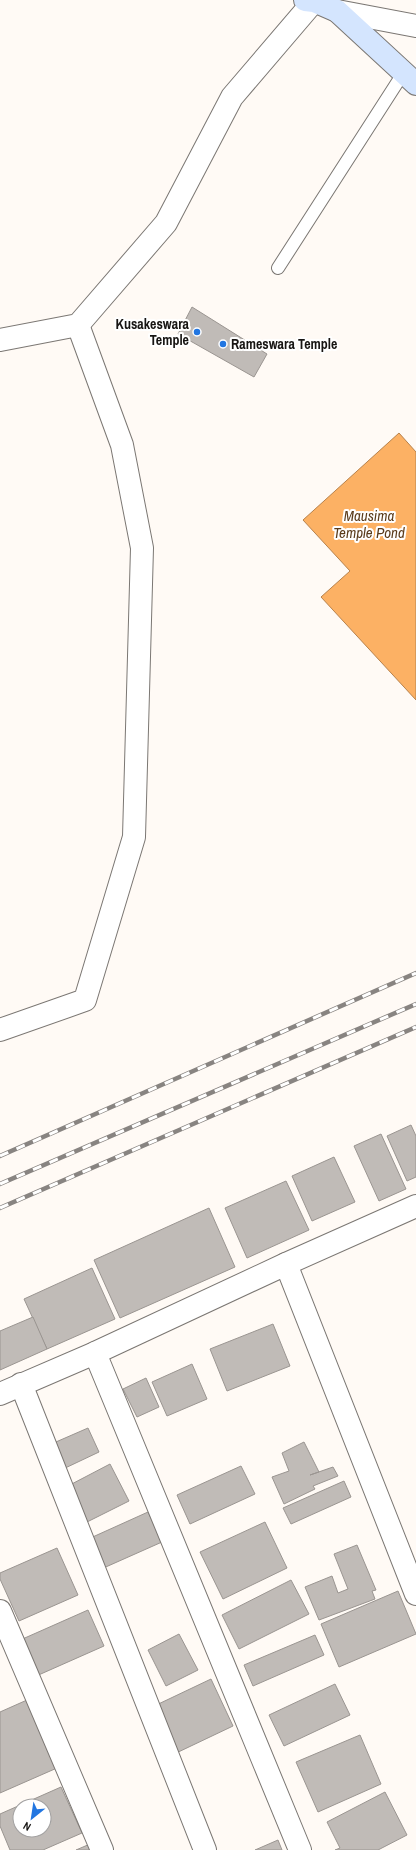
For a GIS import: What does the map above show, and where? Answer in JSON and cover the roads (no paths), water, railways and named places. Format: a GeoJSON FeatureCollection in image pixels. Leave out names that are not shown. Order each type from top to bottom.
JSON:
{"type":"FeatureCollection","features":[{"type":"Feature","properties":{"kind":"main road"},"geometry":{"type":"LineString","coordinates":[[310,0],[336,11],[410,78]]}},
{"type":"Feature","properties":{"kind":"street"},"geometry":{"type":"LineString","coordinates":[[0,340],[78,325],[166,223],[232,97],[310,0]]}},
{"type":"Feature","properties":{"kind":"street"},"geometry":{"type":"LineString","coordinates":[[336,11],[416,26]]}},
{"type":"Feature","properties":{"kind":"street"},"geometry":{"type":"LineString","coordinates":[[0,1030],[85,1000],[134,837],[142,548],[122,444],[78,325]]}},
{"type":"Feature","properties":{"kind":"street"},"geometry":{"type":"LineString","coordinates":[[0,1394],[95,1353],[286,1264],[416,1206]]}},
{"type":"Feature","properties":{"kind":"street"},"geometry":{"type":"LineString","coordinates":[[286,1264],[416,1594]]}},
{"type":"Feature","properties":{"kind":"street"},"geometry":{"type":"LineString","coordinates":[[95,1353],[300,1850]]}},
{"type":"Feature","properties":{"kind":"street"},"geometry":{"type":"LineString","coordinates":[[21,1384],[205,1850]]}},
{"type":"Feature","properties":{"kind":"street"},"geometry":{"type":"LineString","coordinates":[[0,1611],[102,1850]]}},
{"type":"Feature","properties":{"kind":"lane"},"geometry":{"type":"LineString","coordinates":[[278,268],[410,78]]}},
{"type":"Feature","properties":{"kind":"water","name":"Mausima Temple Pond"},"geometry":{"type":"Polygon","coordinates":[[[399,433],[416,452],[416,700],[321,597],[350,571],[303,520],[399,433]]]}},
{"type":"Feature","properties":{"kind":"railway"},"geometry":{"type":"LineString","coordinates":[[0,1156],[416,973]]}},
{"type":"Feature","properties":{"kind":"railway"},"geometry":{"type":"LineString","coordinates":[[0,1184],[416,1004]]}},
{"type":"Feature","properties":{"kind":"railway"},"geometry":{"type":"LineString","coordinates":[[0,1208],[416,1027]]}},
{"type":"Feature","properties":{"kind":"place","name":"Kusakeswara Temple"},"geometry":{"type":"Point","coordinates":[197,332]}},
{"type":"Feature","properties":{"kind":"place","name":"Rameswara Temple"},"geometry":{"type":"Point","coordinates":[223,344]}}]}
